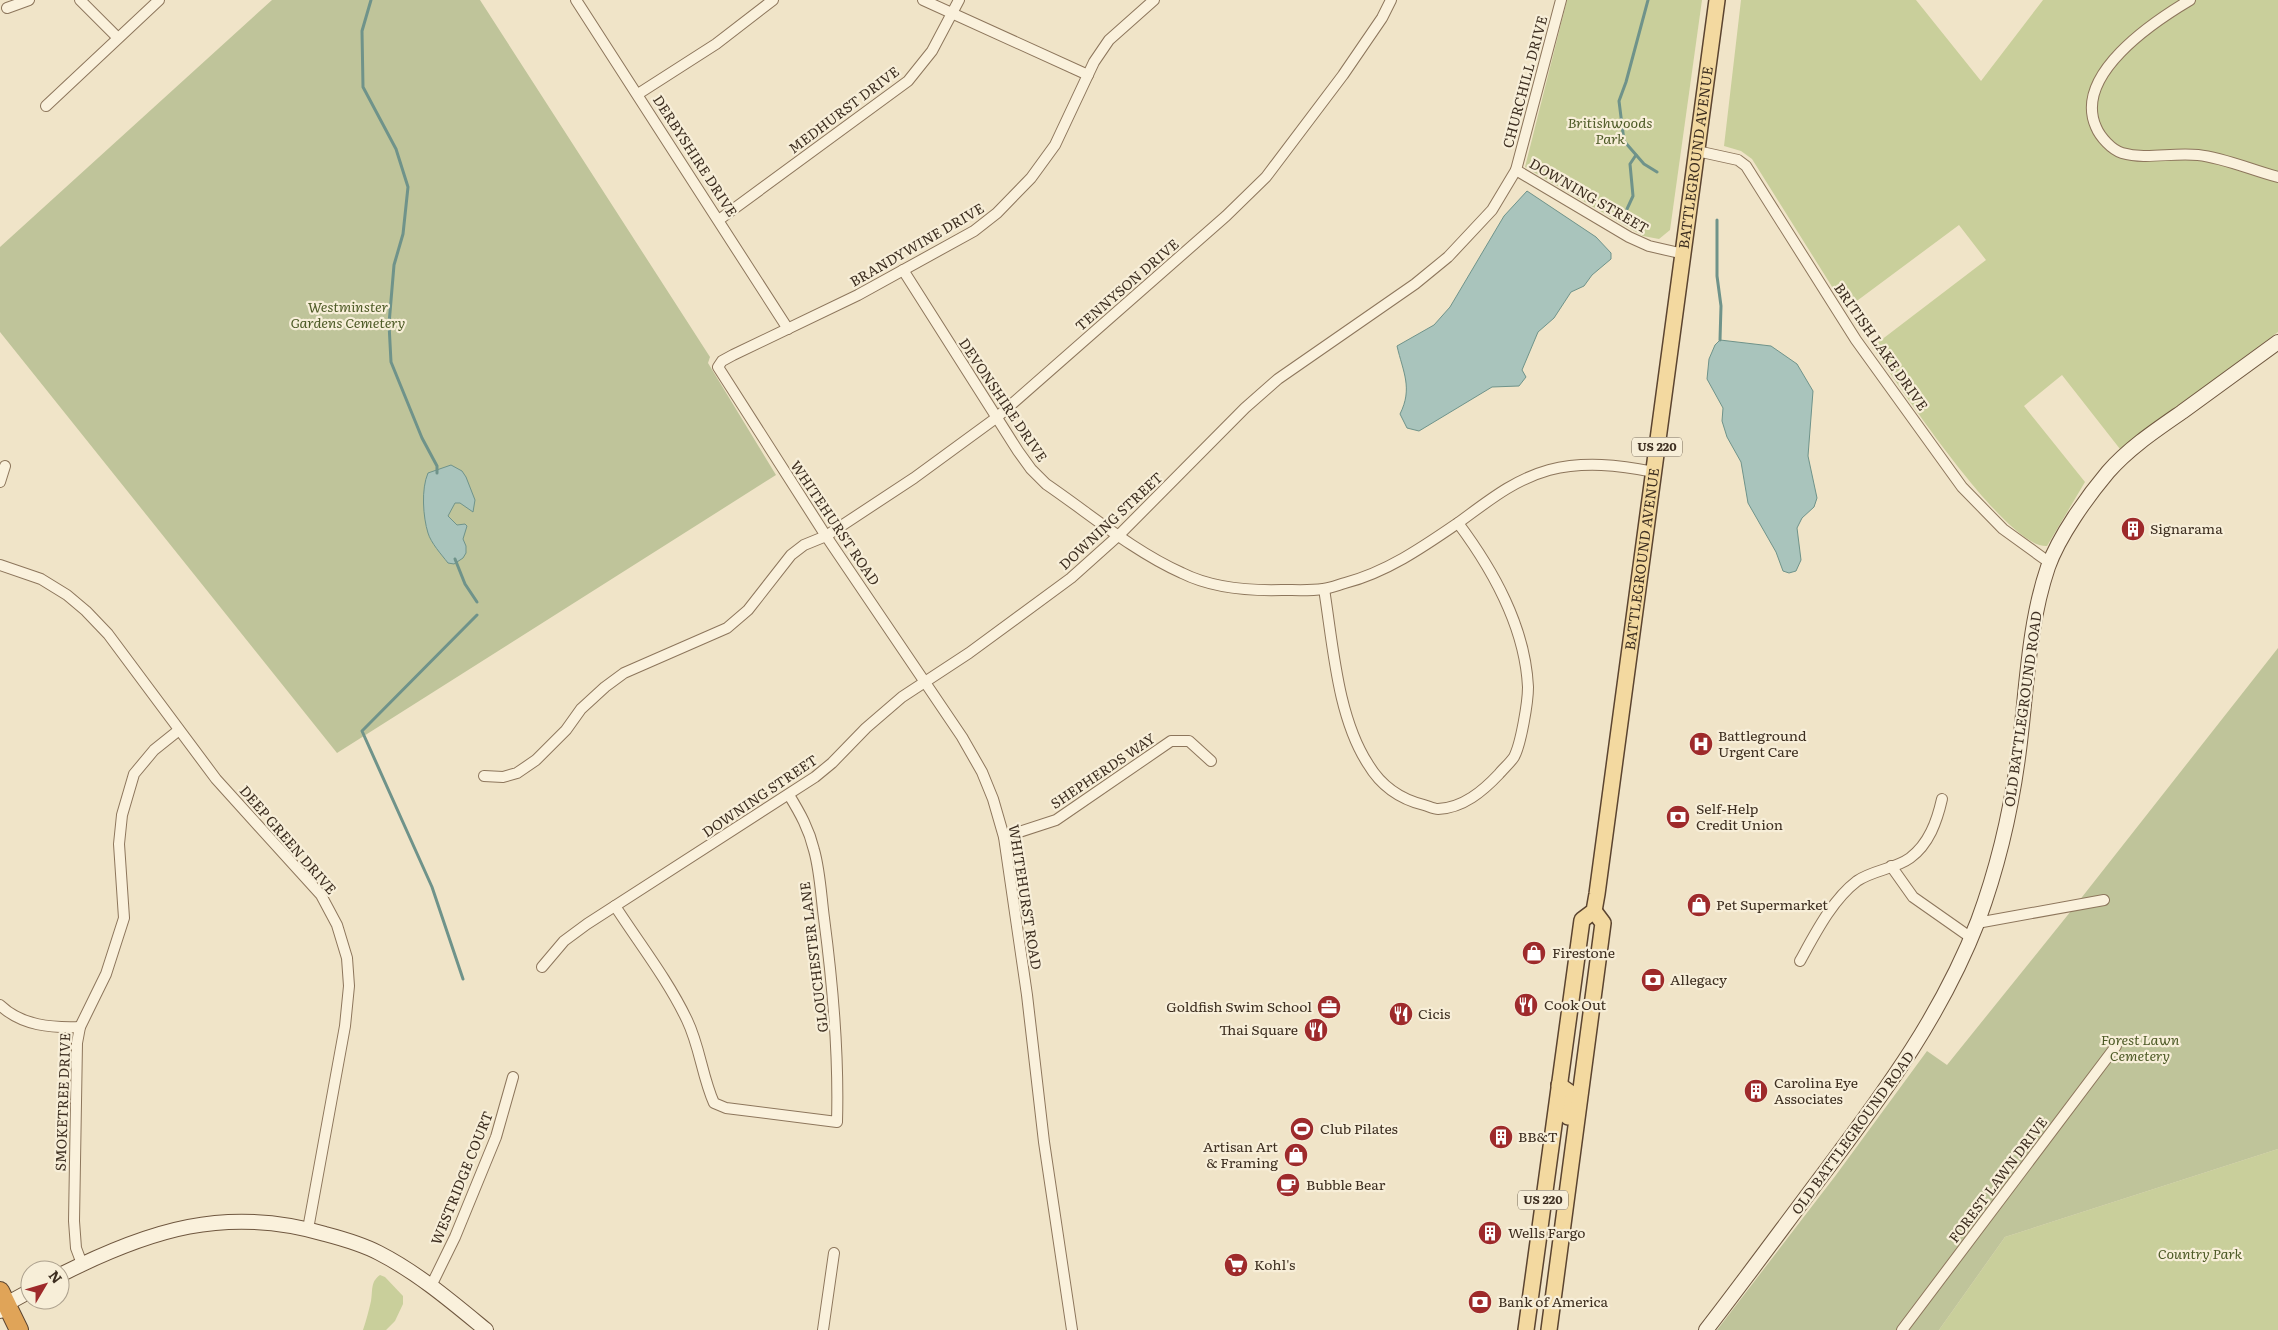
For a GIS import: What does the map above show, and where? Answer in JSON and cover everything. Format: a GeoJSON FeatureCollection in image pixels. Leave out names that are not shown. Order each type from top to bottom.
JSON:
{"type":"FeatureCollection","features":[{"type":"Feature","properties":{"kind":"highway"},"geometry":{"type":"LineString","coordinates":[[2,1302],[19,1330]]}},
{"type":"Feature","properties":{"kind":"main road","name":"BATTLEGROUND AVENUE"},"geometry":{"type":"LineString","coordinates":[[1549,1330],[1603,923],[1594,911],[1717,0]]}},
{"type":"Feature","properties":{"kind":"main road","name":"BATTLEGROUND AVENUE"},"geometry":{"type":"LineString","coordinates":[[1526,1330],[1582,920],[1594,911]]}},
{"type":"Feature","properties":{"kind":"main road"},"geometry":{"type":"LineString","coordinates":[[1559,1085],[1569,1092],[1567,1123],[1575,1137]]}},
{"type":"Feature","properties":{"kind":"street"},"geometry":{"type":"LineString","coordinates":[[7,8],[29,0]]}},
{"type":"Feature","properties":{"kind":"street"},"geometry":{"type":"LineString","coordinates":[[80,0],[117,37]]}},
{"type":"Feature","properties":{"kind":"street"},"geometry":{"type":"LineString","coordinates":[[46,106],[117,37],[159,0]]}},
{"type":"Feature","properties":{"kind":"street","name":"DERBYSHIRE DRIVE"},"geometry":{"type":"LineString","coordinates":[[576,0],[720,219],[788,328]]}},
{"type":"Feature","properties":{"kind":"street"},"geometry":{"type":"LineString","coordinates":[[638,94],[709,49],[773,0]]}},
{"type":"Feature","properties":{"kind":"street"},"geometry":{"type":"LineString","coordinates":[[923,0],[1088,75]]}},
{"type":"Feature","properties":{"kind":"street","name":"MEDHURST DRIVE"},"geometry":{"type":"LineString","coordinates":[[720,219],[908,81],[932,51],[959,0]]}},
{"type":"Feature","properties":{"kind":"street","name":"BRANDYWINE DRIVE"},"geometry":{"type":"LineString","coordinates":[[718,367],[722,360],[858,295],[984,224],[1020,192],[1058,140],[1088,75],[1108,40],[1154,0]]}},
{"type":"Feature","properties":{"kind":"street","name":"TENNYSON DRIVE"},"geometry":{"type":"LineString","coordinates":[[484,776],[503,776],[517,773],[536,760],[566,730],[582,709],[605,687],[624,674],[727,628],[748,610],[791,555],[804,545],[826,536],[914,478],[996,418],[1226,216],[1266,177],[1343,75],[1382,18],[1391,0]]}},
{"type":"Feature","properties":{"kind":"street","name":"CHURCHILL DRIVE"},"geometry":{"type":"LineString","coordinates":[[1516,170],[1561,0]]}},
{"type":"Feature","properties":{"kind":"street"},"geometry":{"type":"LineString","coordinates":[[2190,0],[2142,32],[2116,57],[2100,78],[2095,93],[2093,112],[2100,136],[2120,152],[2144,157],[2177,153],[2199,155],[2278,177]]}},
{"type":"Feature","properties":{"kind":"street","name":"BRITISH LAKE DRIVE"},"geometry":{"type":"LineString","coordinates":[[1697,151],[1738,160],[1746,166],[1856,340],[1962,487],[2003,529],[2050,563]]}},
{"type":"Feature","properties":{"kind":"street","name":"DOWNING STREET"},"geometry":{"type":"LineString","coordinates":[[542,967],[564,941],[615,906],[789,795],[832,763],[884,711],[969,653],[1072,578],[1119,535],[1245,408],[1278,379],[1415,284],[1448,257],[1492,210],[1516,170],[1629,238],[1649,246],[1684,254]]}},
{"type":"Feature","properties":{"kind":"street","name":"DEVONSHIRE DRIVE"},"geometry":{"type":"LineString","coordinates":[[903,270],[996,418],[1031,469],[1046,484],[1119,535],[1182,574],[1209,583],[1261,590],[1324,589],[1363,579],[1397,562],[1458,522],[1502,490],[1549,470],[1594,464],[1621,466],[1654,472]]}},
{"type":"Feature","properties":{"kind":"street","name":"OLD BATTLEGROUND ROAD"},"geometry":{"type":"LineString","coordinates":[[1706,1330],[1878,1102],[1919,1041],[1956,973],[1977,923],[1992,877],[2009,810],[2020,750],[2032,638],[2041,590],[2050,563],[2079,511],[2110,470],[2139,442],[2278,342]]}},
{"type":"Feature","properties":{"kind":"street","name":"WHITEHURST ROAD"},"geometry":{"type":"LineString","coordinates":[[718,367],[826,536],[962,736],[982,772],[993,799],[1004,837],[1027,994],[1044,1142],[1072,1330]]}},
{"type":"Feature","properties":{"kind":"street"},"geometry":{"type":"LineString","coordinates":[[0,482],[4,466]]}},
{"type":"Feature","properties":{"kind":"street"},"geometry":{"type":"LineString","coordinates":[[1324,589],[1343,702],[1358,745],[1367,764],[1384,785],[1406,800],[1437,809],[1466,802],[1488,786],[1514,756],[1524,723],[1528,688],[1523,652],[1509,611],[1488,566],[1458,522]]}},
{"type":"Feature","properties":{"kind":"street","name":"DEEP GREEN DRIVE"},"geometry":{"type":"LineString","coordinates":[[0,565],[41,579],[67,595],[86,611],[108,634],[216,779],[321,895],[337,925],[347,958],[349,986],[345,1026],[308,1228]]}},
{"type":"Feature","properties":{"kind":"street","name":"SMOKETREE DRIVE"},"geometry":{"type":"LineString","coordinates":[[82,1264],[76,1248],[74,1220],[76,1043],[80,1026],[106,974],[124,918],[119,844],[122,815],[134,774],[154,750],[179,730]]}},
{"type":"Feature","properties":{"kind":"street","name":"SHEPHERDS WAY"},"geometry":{"type":"LineString","coordinates":[[1004,837],[1056,820],[1171,741],[1189,741],[1211,761]]}},
{"type":"Feature","properties":{"kind":"street","name":"GLOUCHESTER LANE"},"geometry":{"type":"LineString","coordinates":[[615,906],[687,1019],[698,1047],[707,1088],[714,1104],[726,1108],[837,1122],[839,1074],[837,1038],[815,851],[804,820],[789,795]]}},
{"type":"Feature","properties":{"kind":"street"},"geometry":{"type":"LineString","coordinates":[[1800,961],[1827,913],[1858,881],[1909,858],[1928,838],[1937,818],[1942,799]]}},
{"type":"Feature","properties":{"kind":"street"},"geometry":{"type":"LineString","coordinates":[[1890,866],[1913,897],[1970,937]]}},
{"type":"Feature","properties":{"kind":"street"},"geometry":{"type":"LineString","coordinates":[[1977,923],[2104,900]]}},
{"type":"Feature","properties":{"kind":"street"},"geometry":{"type":"LineString","coordinates":[[0,1005],[31,1024],[54,1028],[80,1026]]}},
{"type":"Feature","properties":{"kind":"street","name":"FOREST LAWN DRIVE"},"geometry":{"type":"LineString","coordinates":[[1902,1330],[2116,1046]]}},
{"type":"Feature","properties":{"kind":"street","name":"WESTRIDGE COURT"},"geometry":{"type":"LineString","coordinates":[[431,1286],[455,1238],[496,1137],[513,1077]]}},
{"type":"Feature","properties":{"kind":"street"},"geometry":{"type":"LineString","coordinates":[[70,1270],[148,1236],[214,1222],[269,1222],[308,1228],[351,1241],[379,1253],[431,1286],[486,1330]]}},
{"type":"Feature","properties":{"kind":"street"},"geometry":{"type":"LineString","coordinates":[[823,1330],[834,1253]]}},
{"type":"Feature","properties":{"kind":"street"},"geometry":{"type":"LineString","coordinates":[[2,1302],[20,1295]]}},
{"type":"Feature","properties":{"kind":"green space","name":"Westminster Gardens Cemetery"},"geometry":{"type":"Polygon","coordinates":[[[272,0],[480,0],[710,357],[708,363],[776,475],[337,753],[0,332],[0,247],[272,0]]]}},
{"type":"Feature","properties":{"kind":"green space","name":"Britishwoods Park"},"geometry":{"type":"Polygon","coordinates":[[[1567,0],[1702,0],[1670,230],[1659,239],[1643,236],[1525,167],[1567,0]]]}},
{"type":"Feature","properties":{"kind":"green space"},"geometry":{"type":"Polygon","coordinates":[[[1741,0],[1916,0],[1981,81],[2043,0],[2278,0],[2278,332],[2120,449],[2062,375],[2024,406],[2085,482],[2047,546],[2029,540],[2006,521],[1980,494],[1928,426],[1872,347],[1986,260],[1959,225],[1846,309],[1752,159],[1741,151],[1724,146],[1741,0]]]}},
{"type":"Feature","properties":{"kind":"green space","name":"Forest Lawn Cemetery"},"geometry":{"type":"Polygon","coordinates":[[[2278,648],[2278,1149],[2005,1237],[1939,1330],[1717,1330],[1836,1175],[1927,1051],[1947,1065],[2278,648]]]}},
{"type":"Feature","properties":{"kind":"green space","name":"Country Park"},"geometry":{"type":"Polygon","coordinates":[[[2278,1149],[2278,1330],[1939,1330],[2005,1237],[2278,1149]]]}},
{"type":"Feature","properties":{"kind":"green space"},"geometry":{"type":"Polygon","coordinates":[[[380,1275],[385,1277],[403,1296],[403,1304],[395,1321],[386,1330],[363,1330],[371,1301],[373,1284],[380,1275]]]}},
{"type":"Feature","properties":{"kind":"water"},"geometry":{"type":"Polygon","coordinates":[[[1527,191],[1596,237],[1611,253],[1611,259],[1592,275],[1584,286],[1571,292],[1554,318],[1538,332],[1522,370],[1526,377],[1519,386],[1492,387],[1419,431],[1407,428],[1400,414],[1406,396],[1406,380],[1397,346],[1434,325],[1450,307],[1504,216],[1527,191]]]}},
{"type":"Feature","properties":{"kind":"water"},"geometry":{"type":"Polygon","coordinates":[[[1720,340],[1771,346],[1797,364],[1813,391],[1808,456],[1817,498],[1814,507],[1802,518],[1797,528],[1801,560],[1796,571],[1789,573],[1783,571],[1776,552],[1748,503],[1741,462],[1727,437],[1722,421],[1723,408],[1707,379],[1709,359],[1715,345],[1720,340]]]}},
{"type":"Feature","properties":{"kind":"water"},"geometry":{"type":"Polygon","coordinates":[[[451,465],[462,471],[475,500],[473,512],[460,503],[455,503],[448,516],[457,525],[465,524],[467,526],[463,539],[466,553],[463,558],[454,564],[448,563],[429,537],[424,503],[424,487],[428,473],[451,465]]]}},
{"type":"Feature","properties":{"kind":"waterway"},"geometry":{"type":"LineString","coordinates":[[371,0],[362,31],[363,87],[396,149],[408,187],[403,234],[394,265],[389,324],[391,362],[422,438],[437,466],[437,473]]}},
{"type":"Feature","properties":{"kind":"waterway"},"geometry":{"type":"LineString","coordinates":[[1648,0],[1619,101],[1624,141],[1644,164],[1657,172]]}},
{"type":"Feature","properties":{"kind":"waterway"},"geometry":{"type":"LineString","coordinates":[[1627,209],[1633,196],[1630,164],[1636,155]]}},
{"type":"Feature","properties":{"kind":"waterway"},"geometry":{"type":"LineString","coordinates":[[1717,220],[1717,276],[1721,306],[1720,340]]}},
{"type":"Feature","properties":{"kind":"waterway"},"geometry":{"type":"LineString","coordinates":[[455,559],[465,584],[477,602]]}},
{"type":"Feature","properties":{"kind":"waterway"},"geometry":{"type":"LineString","coordinates":[[463,979],[432,887],[362,731],[477,615]]}},
{"type":"Feature","properties":{"kind":"place","name":"Signarama"},"geometry":{"type":"Point","coordinates":[2133,529]}},
{"type":"Feature","properties":{"kind":"place","name":"Battleground Urgent Care"},"geometry":{"type":"Point","coordinates":[1701,744]}},
{"type":"Feature","properties":{"kind":"place","name":"Self-Help Credit Union"},"geometry":{"type":"Point","coordinates":[1678,817]}},
{"type":"Feature","properties":{"kind":"place","name":"Pet Supermarket"},"geometry":{"type":"Point","coordinates":[1699,905]}},
{"type":"Feature","properties":{"kind":"place","name":"Firestone"},"geometry":{"type":"Point","coordinates":[1534,953]}},
{"type":"Feature","properties":{"kind":"place","name":"Allegacy"},"geometry":{"type":"Point","coordinates":[1653,980]}},
{"type":"Feature","properties":{"kind":"place","name":"Cook Out"},"geometry":{"type":"Point","coordinates":[1526,1005]}},
{"type":"Feature","properties":{"kind":"place","name":"Goldfish Swim School"},"geometry":{"type":"Point","coordinates":[1329,1007]}},
{"type":"Feature","properties":{"kind":"place","name":"Cicis"},"geometry":{"type":"Point","coordinates":[1401,1014]}},
{"type":"Feature","properties":{"kind":"place","name":"Thai Square"},"geometry":{"type":"Point","coordinates":[1316,1030]}},
{"type":"Feature","properties":{"kind":"place","name":"Carolina Eye Associates"},"geometry":{"type":"Point","coordinates":[1756,1091]}},
{"type":"Feature","properties":{"kind":"place","name":"Club Pilates"},"geometry":{"type":"Point","coordinates":[1302,1129]}},
{"type":"Feature","properties":{"kind":"place","name":"BB&T"},"geometry":{"type":"Point","coordinates":[1501,1137]}},
{"type":"Feature","properties":{"kind":"place","name":"Artisan Art & Framing"},"geometry":{"type":"Point","coordinates":[1296,1155]}},
{"type":"Feature","properties":{"kind":"place","name":"Bubble Bear"},"geometry":{"type":"Point","coordinates":[1288,1185]}},
{"type":"Feature","properties":{"kind":"place","name":"Wells Fargo"},"geometry":{"type":"Point","coordinates":[1490,1233]}},
{"type":"Feature","properties":{"kind":"place","name":"Kohl's"},"geometry":{"type":"Point","coordinates":[1236,1265]}},
{"type":"Feature","properties":{"kind":"place","name":"Bank of America"},"geometry":{"type":"Point","coordinates":[1480,1302]}}]}
